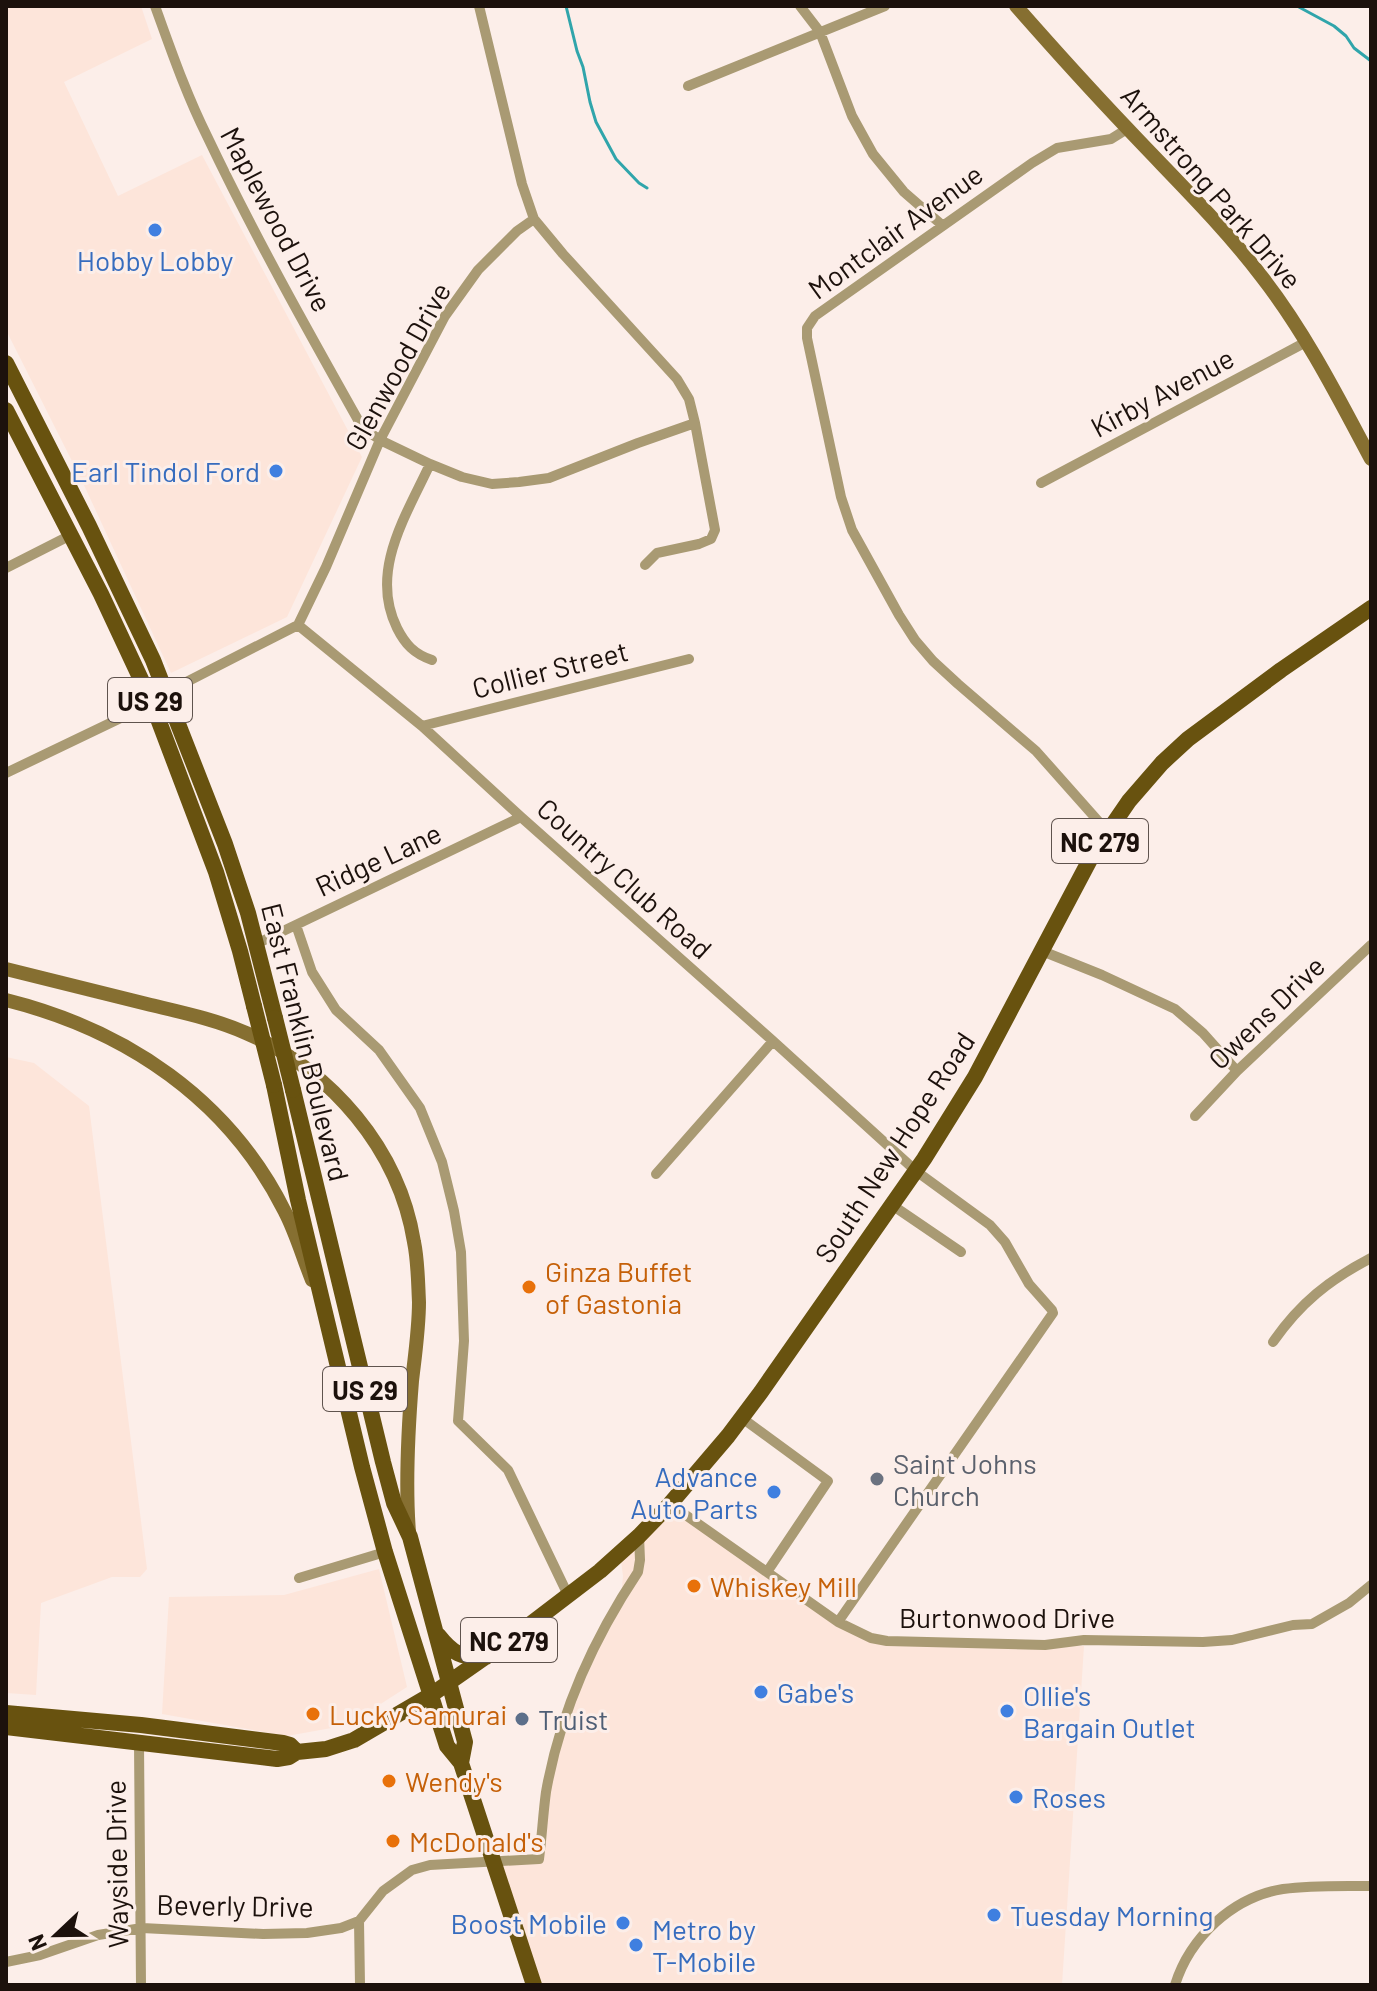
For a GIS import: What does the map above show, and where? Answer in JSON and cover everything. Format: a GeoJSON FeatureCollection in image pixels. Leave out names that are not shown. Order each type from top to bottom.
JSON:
{"type":"FeatureCollection","features":[{"type":"Feature","properties":{"kind":"main road","name":"Armstrong Park Drive"},"geometry":{"type":"LineString","coordinates":[[1016,6],[1239,248],[1306,342],[1371,459]]}},
{"type":"Feature","properties":{"kind":"main road","name":"East Franklin Boulevard"},"geometry":{"type":"LineString","coordinates":[[6,363],[13,390],[132,614],[216,872],[240,951],[274,1085],[298,1200],[385,1552],[447,1746],[461,1763],[534,1985]]}},
{"type":"Feature","properties":{"kind":"main road","name":"East Franklin Boulevard"},"geometry":{"type":"LineString","coordinates":[[6,410],[127,646],[158,698],[225,844],[275,1018],[383,1462],[394,1503],[410,1537],[465,1742],[461,1763]]}},
{"type":"Feature","properties":{"kind":"main road","name":"South New Hope Road"},"geometry":{"type":"LineString","coordinates":[[431,1695],[600,1571],[670,1504],[742,1418],[916,1171],[975,1077],[1107,831],[1139,788],[1188,739],[1371,608]]}},
{"type":"Feature","properties":{"kind":"main road"},"geometry":{"type":"LineString","coordinates":[[6,969],[165,1008],[248,1033],[320,1077],[374,1139],[405,1204],[418,1272],[419,1307],[408,1429],[410,1537]]}},
{"type":"Feature","properties":{"kind":"main road"},"geometry":{"type":"LineString","coordinates":[[6,1000],[64,1017],[119,1042],[175,1077],[211,1110],[250,1156],[286,1214],[327,1321]]}},
{"type":"Feature","properties":{"kind":"main road"},"geometry":{"type":"LineString","coordinates":[[434,1630],[451,1651],[469,1657],[487,1656]]}},
{"type":"Feature","properties":{"kind":"main road","name":"NC 279"},"geometry":{"type":"LineString","coordinates":[[6,1713],[287,1743],[297,1752],[344,1744],[431,1695]]}},
{"type":"Feature","properties":{"kind":"main road"},"geometry":{"type":"LineString","coordinates":[[109,1740],[117,1734],[132,1732],[141,1725]]}},
{"type":"Feature","properties":{"kind":"main road"},"geometry":{"type":"LineString","coordinates":[[6,1727],[277,1759],[297,1752]]}},
{"type":"Feature","properties":{"kind":"street","name":"Maplewood Drive"},"geometry":{"type":"LineString","coordinates":[[155,6],[206,135],[362,427],[380,440]]}},
{"type":"Feature","properties":{"kind":"street"},"geometry":{"type":"LineString","coordinates":[[479,6],[522,184],[534,219],[677,379],[689,399],[715,530],[711,539],[657,553],[645,565]]}},
{"type":"Feature","properties":{"kind":"street"},"geometry":{"type":"LineString","coordinates":[[800,6],[820,32],[852,116],[873,154],[904,192],[942,225]]}},
{"type":"Feature","properties":{"kind":"street"},"geometry":{"type":"LineString","coordinates":[[688,86],[885,6]]}},
{"type":"Feature","properties":{"kind":"street","name":"Montclair Avenue"},"geometry":{"type":"LineString","coordinates":[[1107,831],[1036,751],[950,676],[915,640],[899,615],[852,530],[841,497],[807,328],[810,321],[825,308],[1032,163],[1057,148],[1111,139],[1127,129]]}},
{"type":"Feature","properties":{"kind":"street","name":"Glenwood Drive"},"geometry":{"type":"LineString","coordinates":[[298,625],[380,440],[445,316],[478,270],[517,231],[534,219]]}},
{"type":"Feature","properties":{"kind":"street","name":"Kirby Avenue"},"geometry":{"type":"LineString","coordinates":[[1041,483],[1306,342]]}},
{"type":"Feature","properties":{"kind":"street"},"geometry":{"type":"LineString","coordinates":[[380,440],[462,477],[492,484],[549,478],[695,423]]}},
{"type":"Feature","properties":{"kind":"street"},"geometry":{"type":"LineString","coordinates":[[430,464],[395,541],[387,565],[386,589],[390,614],[403,640],[418,655],[432,660]]}},
{"type":"Feature","properties":{"kind":"street"},"geometry":{"type":"LineString","coordinates":[[6,568],[71,535]]}},
{"type":"Feature","properties":{"kind":"street"},"geometry":{"type":"LineString","coordinates":[[6,773],[298,625]]}},
{"type":"Feature","properties":{"kind":"street","name":"Country Club Road"},"geometry":{"type":"LineString","coordinates":[[298,625],[422,726],[916,1171],[977,1214],[998,1233],[1029,1284],[1053,1313],[838,1622]]}},
{"type":"Feature","properties":{"kind":"street","name":"Collier Street"},"geometry":{"type":"LineString","coordinates":[[422,726],[689,659]]}},
{"type":"Feature","properties":{"kind":"street","name":"Ridge Lane"},"geometry":{"type":"LineString","coordinates":[[256,944],[521,817]]}},
{"type":"Feature","properties":{"kind":"street"},"geometry":{"type":"LineString","coordinates":[[296,925],[312,972],[336,1010],[379,1050],[420,1108],[442,1162],[454,1211],[462,1267],[464,1341],[458,1421],[508,1470],[568,1595]]}},
{"type":"Feature","properties":{"kind":"street","name":"Owens Drive"},"geometry":{"type":"LineString","coordinates":[[1195,1116],[1237,1071],[1371,945]]}},
{"type":"Feature","properties":{"kind":"street"},"geometry":{"type":"LineString","coordinates":[[1042,951],[1175,1009],[1203,1033],[1237,1071]]}},
{"type":"Feature","properties":{"kind":"street"},"geometry":{"type":"LineString","coordinates":[[656,1174],[773,1041]]}},
{"type":"Feature","properties":{"kind":"street"},"geometry":{"type":"LineString","coordinates":[[892,1205],[961,1252]]}},
{"type":"Feature","properties":{"kind":"street"},"geometry":{"type":"LineString","coordinates":[[1273,1342],[1299,1307],[1316,1292],[1371,1258]]}},
{"type":"Feature","properties":{"kind":"street"},"geometry":{"type":"LineString","coordinates":[[742,1418],[828,1481],[767,1572]]}},
{"type":"Feature","properties":{"kind":"street","name":"Burtonwood Drive"},"geometry":{"type":"LineString","coordinates":[[670,1504],[838,1622],[871,1638],[901,1643],[1045,1645],[1084,1640],[1232,1640],[1293,1625],[1312,1624],[1349,1603],[1371,1585]]}},
{"type":"Feature","properties":{"kind":"street"},"geometry":{"type":"LineString","coordinates":[[360,1985],[359,1921],[383,1891],[412,1870],[430,1865],[539,1859],[546,1793],[562,1732],[596,1642],[638,1572],[639,1536]]}},
{"type":"Feature","properties":{"kind":"street"},"geometry":{"type":"LineString","coordinates":[[299,1578],[385,1552]]}},
{"type":"Feature","properties":{"kind":"street","name":"Wayside Drive"},"geometry":{"type":"LineString","coordinates":[[139,1743],[141,1985]]}},
{"type":"Feature","properties":{"kind":"street"},"geometry":{"type":"LineString","coordinates":[[1175,1985],[1185,1960],[1213,1924],[1238,1906],[1281,1889],[1371,1886]]}},
{"type":"Feature","properties":{"kind":"street","name":"Beverly Drive"},"geometry":{"type":"LineString","coordinates":[[6,1962],[40,1955],[98,1935],[142,1928],[263,1934],[326,1931],[359,1921]]}},
{"type":"Feature","properties":{"kind":"shaded area"},"geometry":{"type":"Polygon","coordinates":[[[6,6],[141,6],[152,39],[64,82],[118,196],[202,155],[362,457],[287,617],[171,673],[83,483],[6,330],[6,6]]]}},
{"type":"Feature","properties":{"kind":"shaded area"},"geometry":{"type":"Polygon","coordinates":[[[6,1057],[34,1063],[89,1106],[147,1569],[140,1577],[112,1577],[41,1603],[36,1695],[6,1693],[6,1057]]]}},
{"type":"Feature","properties":{"kind":"shaded area"},"geometry":{"type":"Polygon","coordinates":[[[670,1504],[839,1622],[901,1643],[1084,1646],[1062,1985],[534,1985],[493,1861],[539,1858],[546,1793],[562,1732],[621,1598],[623,1576],[620,1553],[670,1504]]]}},
{"type":"Feature","properties":{"kind":"shaded area"},"geometry":{"type":"Polygon","coordinates":[[[379,1569],[407,1687],[348,1725],[287,1736],[162,1714],[169,1597],[284,1595],[379,1569]]]}},
{"type":"Feature","properties":{"kind":"waterway"},"geometry":{"type":"LineString","coordinates":[[566,6],[596,122],[616,159],[647,188]]}},
{"type":"Feature","properties":{"kind":"waterway"},"geometry":{"type":"LineString","coordinates":[[1297,6],[1334,26],[1371,61]]}},
{"type":"Feature","properties":{"kind":"place","name":"Hobby Lobby"},"geometry":{"type":"Point","coordinates":[155,230]}},
{"type":"Feature","properties":{"kind":"place","name":"Earl Tindol Ford"},"geometry":{"type":"Point","coordinates":[276,471]}},
{"type":"Feature","properties":{"kind":"place","name":"Ginza Buffet of Gastonia"},"geometry":{"type":"Point","coordinates":[529,1287]}},
{"type":"Feature","properties":{"kind":"place","name":"Saint Johns Church"},"geometry":{"type":"Point","coordinates":[877,1479]}},
{"type":"Feature","properties":{"kind":"place","name":"Advance Auto Parts"},"geometry":{"type":"Point","coordinates":[774,1492]}},
{"type":"Feature","properties":{"kind":"place","name":"Whiskey Mill"},"geometry":{"type":"Point","coordinates":[694,1586]}},
{"type":"Feature","properties":{"kind":"place","name":"Gabe's"},"geometry":{"type":"Point","coordinates":[761,1692]}},
{"type":"Feature","properties":{"kind":"place","name":"Ollie's Bargain Outlet"},"geometry":{"type":"Point","coordinates":[1007,1711]}},
{"type":"Feature","properties":{"kind":"place","name":"Lucky Samurai"},"geometry":{"type":"Point","coordinates":[313,1714]}},
{"type":"Feature","properties":{"kind":"place","name":"Truist"},"geometry":{"type":"Point","coordinates":[522,1719]}},
{"type":"Feature","properties":{"kind":"place","name":"Wendy's"},"geometry":{"type":"Point","coordinates":[389,1781]}},
{"type":"Feature","properties":{"kind":"place","name":"Roses"},"geometry":{"type":"Point","coordinates":[1016,1797]}},
{"type":"Feature","properties":{"kind":"place","name":"McDonald's"},"geometry":{"type":"Point","coordinates":[393,1841]}},
{"type":"Feature","properties":{"kind":"place","name":"Tuesday Morning"},"geometry":{"type":"Point","coordinates":[994,1915]}},
{"type":"Feature","properties":{"kind":"place","name":"Boost Mobile"},"geometry":{"type":"Point","coordinates":[623,1923]}},
{"type":"Feature","properties":{"kind":"place","name":"Metro by T-Mobile"},"geometry":{"type":"Point","coordinates":[636,1945]}}]}
